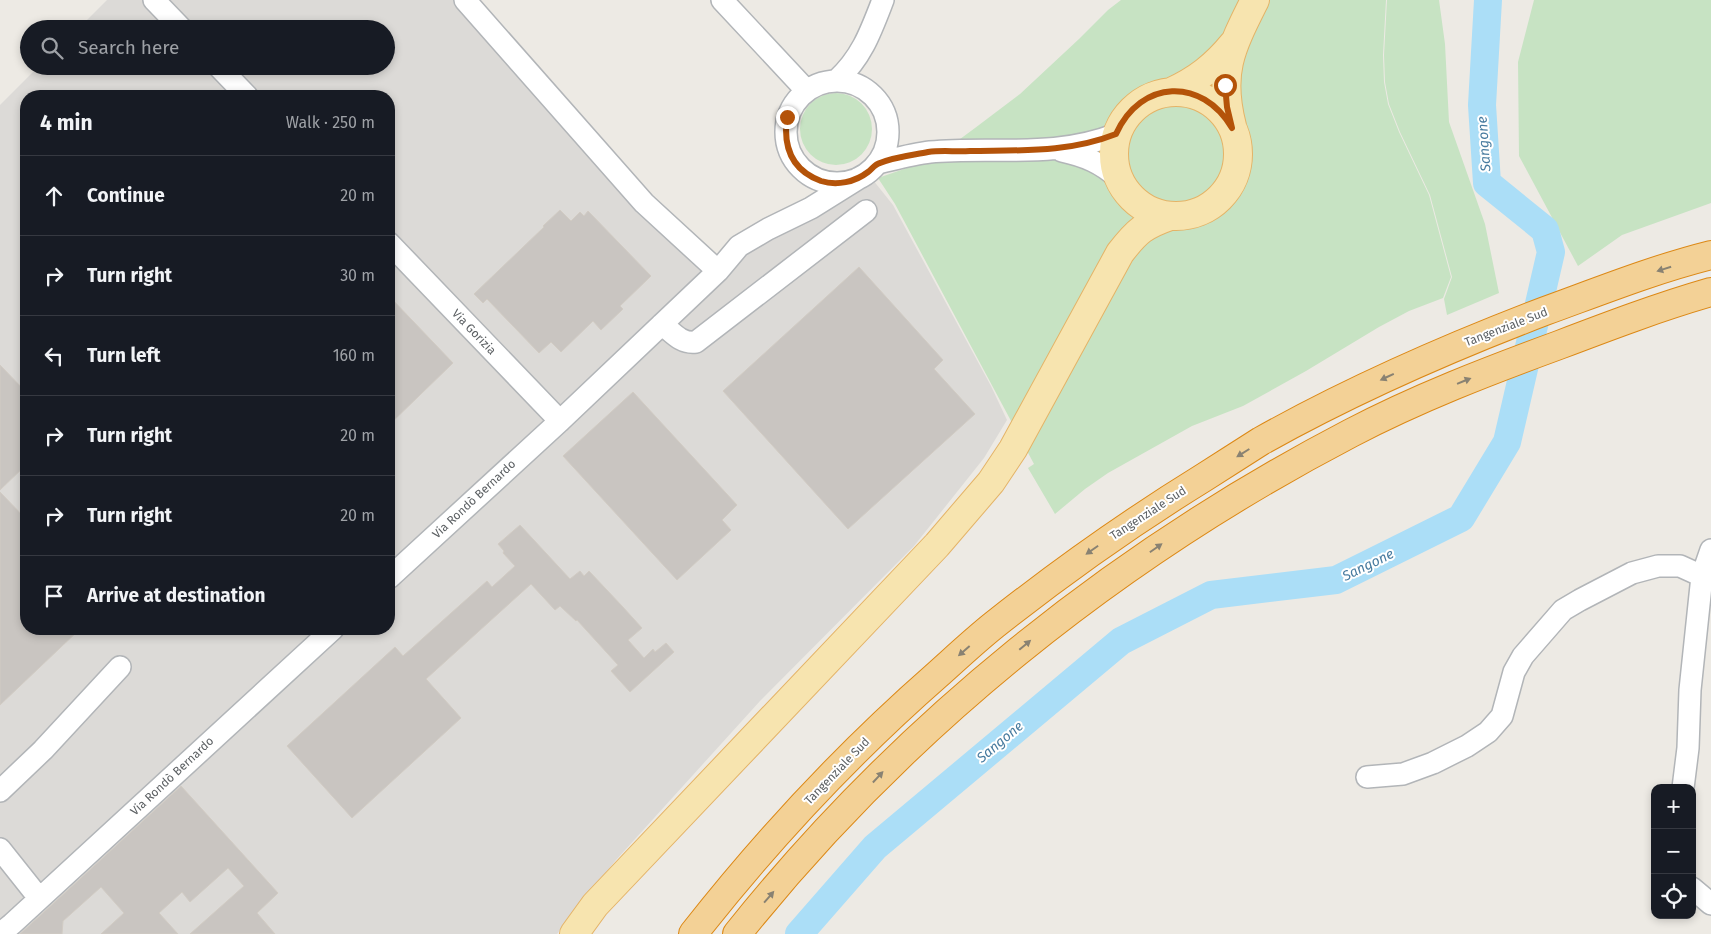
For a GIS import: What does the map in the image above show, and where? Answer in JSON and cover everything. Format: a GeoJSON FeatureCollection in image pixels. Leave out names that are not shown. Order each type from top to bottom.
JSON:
{"type":"FeatureCollection","features":[{"type":"Feature","properties":{"kind":"highway","name":"Tangenziale Sud"},"geometry":{"type":"LineString","coordinates":[[693,934],[769,844],[843,762],[912,697],[991,627],[1087,554],[1160,504],[1261,442],[1348,396],[1431,356],[1495,330],[1641,276],[1711,255]]}},
{"type":"Feature","properties":{"kind":"highway"},"geometry":{"type":"LineString","coordinates":[[737,934],[804,855],[885,770],[964,696],[1034,636],[1174,536],[1268,478],[1335,441],[1420,400],[1464,381],[1670,304],[1711,292]]}},
{"type":"Feature","properties":{"kind":"main road"},"geometry":{"type":"LineString","coordinates":[[574,934],[595,905],[930,552],[991,482],[1014,449],[1120,253],[1132,236],[1148,224],[1170,216],[1186,215],[1202,210],[1216,202],[1226,190],[1234,175],[1238,160],[1237,143],[1227,107],[1225,85],[1227,64],[1234,43],[1255,0]]}},
{"type":"Feature","properties":{"kind":"main road"},"geometry":{"type":"LineString","coordinates":[[1171,92],[1190,83],[1206,72],[1221,59],[1234,43]]}},
{"type":"Feature","properties":{"kind":"main road"},"geometry":{"type":"LineString","coordinates":[[1120,253],[1123,231],[1121,183],[1114,157],[1116,134],[1121,123],[1137,105],[1159,94],[1171,92],[1193,94],[1214,104],[1232,128]]}},
{"type":"Feature","properties":{"kind":"main road"},"geometry":{"type":"LineString","coordinates":[[1121,183],[1130,197],[1149,210],[1170,216]]}},
{"type":"Feature","properties":{"kind":"street"},"geometry":{"type":"LineString","coordinates":[[154,0],[173,20]]}},
{"type":"Feature","properties":{"kind":"street"},"geometry":{"type":"LineString","coordinates":[[465,0],[644,203],[718,271]]}},
{"type":"Feature","properties":{"kind":"street"},"geometry":{"type":"LineString","coordinates":[[722,0],[806,90]]}},
{"type":"Feature","properties":{"kind":"street"},"geometry":{"type":"LineString","coordinates":[[837,80],[848,70],[862,52],[883,0]]}},
{"type":"Feature","properties":{"kind":"street"},"geometry":{"type":"LineString","coordinates":[[227,75],[241,90]]}},
{"type":"Feature","properties":{"kind":"street"},"geometry":{"type":"LineString","coordinates":[[837,80],[852,82],[866,89],[878,100],[886,114],[888,130],[886,146],[878,163],[869,172],[847,182],[835,183],[823,181],[808,174],[796,163],[788,149],[785,133],[787,117],[794,102],[806,90],[820,82],[837,80]]}},
{"type":"Feature","properties":{"kind":"street"},"geometry":{"type":"LineString","coordinates":[[878,163],[930,152],[1055,150],[1092,143],[1116,134]]}},
{"type":"Feature","properties":{"kind":"street"},"geometry":{"type":"LineString","coordinates":[[1055,150],[1096,161],[1121,183]]}},
{"type":"Feature","properties":{"kind":"street","name":"Via Rondò Bernardo"},"geometry":{"type":"LineString","coordinates":[[395,572],[560,421],[718,271],[740,246],[768,229],[811,208],[859,178]]}},
{"type":"Feature","properties":{"kind":"street"},"geometry":{"type":"LineString","coordinates":[[662,324],[682,341],[696,342],[866,210]]}},
{"type":"Feature","properties":{"kind":"street","name":"Via Gorizia"},"geometry":{"type":"LineString","coordinates":[[395,249],[560,421]]}},
{"type":"Feature","properties":{"kind":"street"},"geometry":{"type":"LineString","coordinates":[[1684,784],[1688,748],[1690,690],[1702,576],[1711,550]]}},
{"type":"Feature","properties":{"kind":"street"},"geometry":{"type":"LineString","coordinates":[[1367,777],[1403,774],[1433,763],[1468,746],[1488,732],[1502,716],[1514,672],[1523,656],[1564,610],[1580,600],[1632,574],[1658,566],[1680,566],[1702,576]]}},
{"type":"Feature","properties":{"kind":"street","name":"Via Rondò Bernardo"},"geometry":{"type":"LineString","coordinates":[[10,931],[39,898],[326,635]]}},
{"type":"Feature","properties":{"kind":"street"},"geometry":{"type":"LineString","coordinates":[[0,791],[120,668]]}},
{"type":"Feature","properties":{"kind":"street"},"geometry":{"type":"LineString","coordinates":[[0,849],[39,898]]}},
{"type":"Feature","properties":{"kind":"street"},"geometry":{"type":"LineString","coordinates":[[1696,891],[1711,904]]}},
{"type":"Feature","properties":{"kind":"shaded area"},"geometry":{"type":"Polygon","coordinates":[[[107,0],[459,0],[642,207],[724,280],[748,252],[814,212],[873,180],[893,205],[991,386],[1007,420],[984,458],[914,546],[760,701],[616,860],[557,934],[0,934],[0,105],[30,75],[395,75],[395,20],[87,20],[107,0]]]}},
{"type":"Feature","properties":{"kind":"green space"},"geometry":{"type":"Polygon","coordinates":[[[1121,0],[1386,0],[1383,55],[1384,82],[1388,104],[1429,195],[1451,277],[1443,298],[1409,311],[1379,327],[1243,406],[1192,426],[1108,473],[1055,514],[1028,468],[1034,464],[895,204],[878,178],[933,159],[1020,94],[1108,10],[1121,0]]]}},
{"type":"Feature","properties":{"kind":"green space"},"geometry":{"type":"Polygon","coordinates":[[[1387,0],[1439,0],[1445,44],[1449,122],[1485,224],[1499,293],[1447,315],[1444,299],[1452,277],[1430,195],[1389,104],[1385,82],[1384,55],[1387,0]]]}},
{"type":"Feature","properties":{"kind":"green space"},"geometry":{"type":"Polygon","coordinates":[[[1534,0],[1711,0],[1711,203],[1622,235],[1578,266],[1519,156],[1518,62],[1534,0]]]}},
{"type":"Feature","properties":{"kind":"green space"},"geometry":{"type":"Polygon","coordinates":[[[843,93],[862,103],[870,115],[872,129],[870,143],[862,155],[850,163],[829,165],[810,155],[802,143],[800,122],[810,103],[822,95],[843,93]]]}},
{"type":"Feature","properties":{"kind":"building"},"geometry":{"type":"Polygon","coordinates":[[[560,210],[571,221],[580,212],[584,216],[588,211],[651,276],[620,306],[623,309],[601,330],[593,321],[561,352],[551,342],[539,353],[487,299],[483,303],[474,294],[560,210]]]}},
{"type":"Feature","properties":{"kind":"building"},"geometry":{"type":"Polygon","coordinates":[[[859,267],[943,360],[934,369],[975,414],[848,529],[723,391],[859,267]]]}},
{"type":"Feature","properties":{"kind":"building"},"geometry":{"type":"Polygon","coordinates":[[[395,302],[453,363],[395,419],[395,302]]]}},
{"type":"Feature","properties":{"kind":"building"},"geometry":{"type":"Polygon","coordinates":[[[0,365],[20,386],[20,471],[0,490],[0,365]]]}},
{"type":"Feature","properties":{"kind":"building"},"geometry":{"type":"Polygon","coordinates":[[[633,392],[737,505],[722,520],[731,530],[677,580],[563,456],[633,392]]]}},
{"type":"Feature","properties":{"kind":"building"},"geometry":{"type":"Polygon","coordinates":[[[0,492],[20,513],[20,635],[74,635],[0,705],[0,492]]]}},
{"type":"Feature","properties":{"kind":"building"},"geometry":{"type":"Polygon","coordinates":[[[520,525],[570,579],[580,571],[584,576],[589,571],[622,606],[642,628],[628,640],[644,658],[653,649],[655,652],[666,643],[674,652],[630,692],[611,671],[618,665],[577,620],[560,606],[555,610],[531,584],[426,679],[461,718],[352,818],[287,746],[395,647],[403,656],[487,581],[492,587],[515,566],[503,553],[504,551],[498,544],[520,525]]]}},
{"type":"Feature","properties":{"kind":"building"},"geometry":{"type":"Polygon","coordinates":[[[181,786],[278,893],[257,913],[275,934],[190,934],[244,886],[228,868],[190,902],[182,892],[159,913],[178,934],[101,934],[124,913],[101,887],[63,921],[62,934],[20,934],[181,786]]]}},
{"type":"Feature","properties":{"kind":"waterway","name":"Sangone"},"geometry":{"type":"LineString","coordinates":[[799,934],[875,847],[1121,641],[1211,595],[1336,580],[1461,518],[1507,442],[1551,252],[1545,230],[1487,183],[1482,105],[1488,0]]}},
{"type":"Feature","properties":{"kind":"route"},"geometry":{"type":"LineString","coordinates":[[787,117],[785,133],[788,149],[796,163],[808,174],[823,181],[835,183],[859,178],[878,163],[930,152],[1055,150],[1100,141],[1116,134],[1121,123],[1137,105],[1148,98],[1171,92],[1186,92],[1214,104],[1232,128],[1227,107],[1225,85]]}}]}
